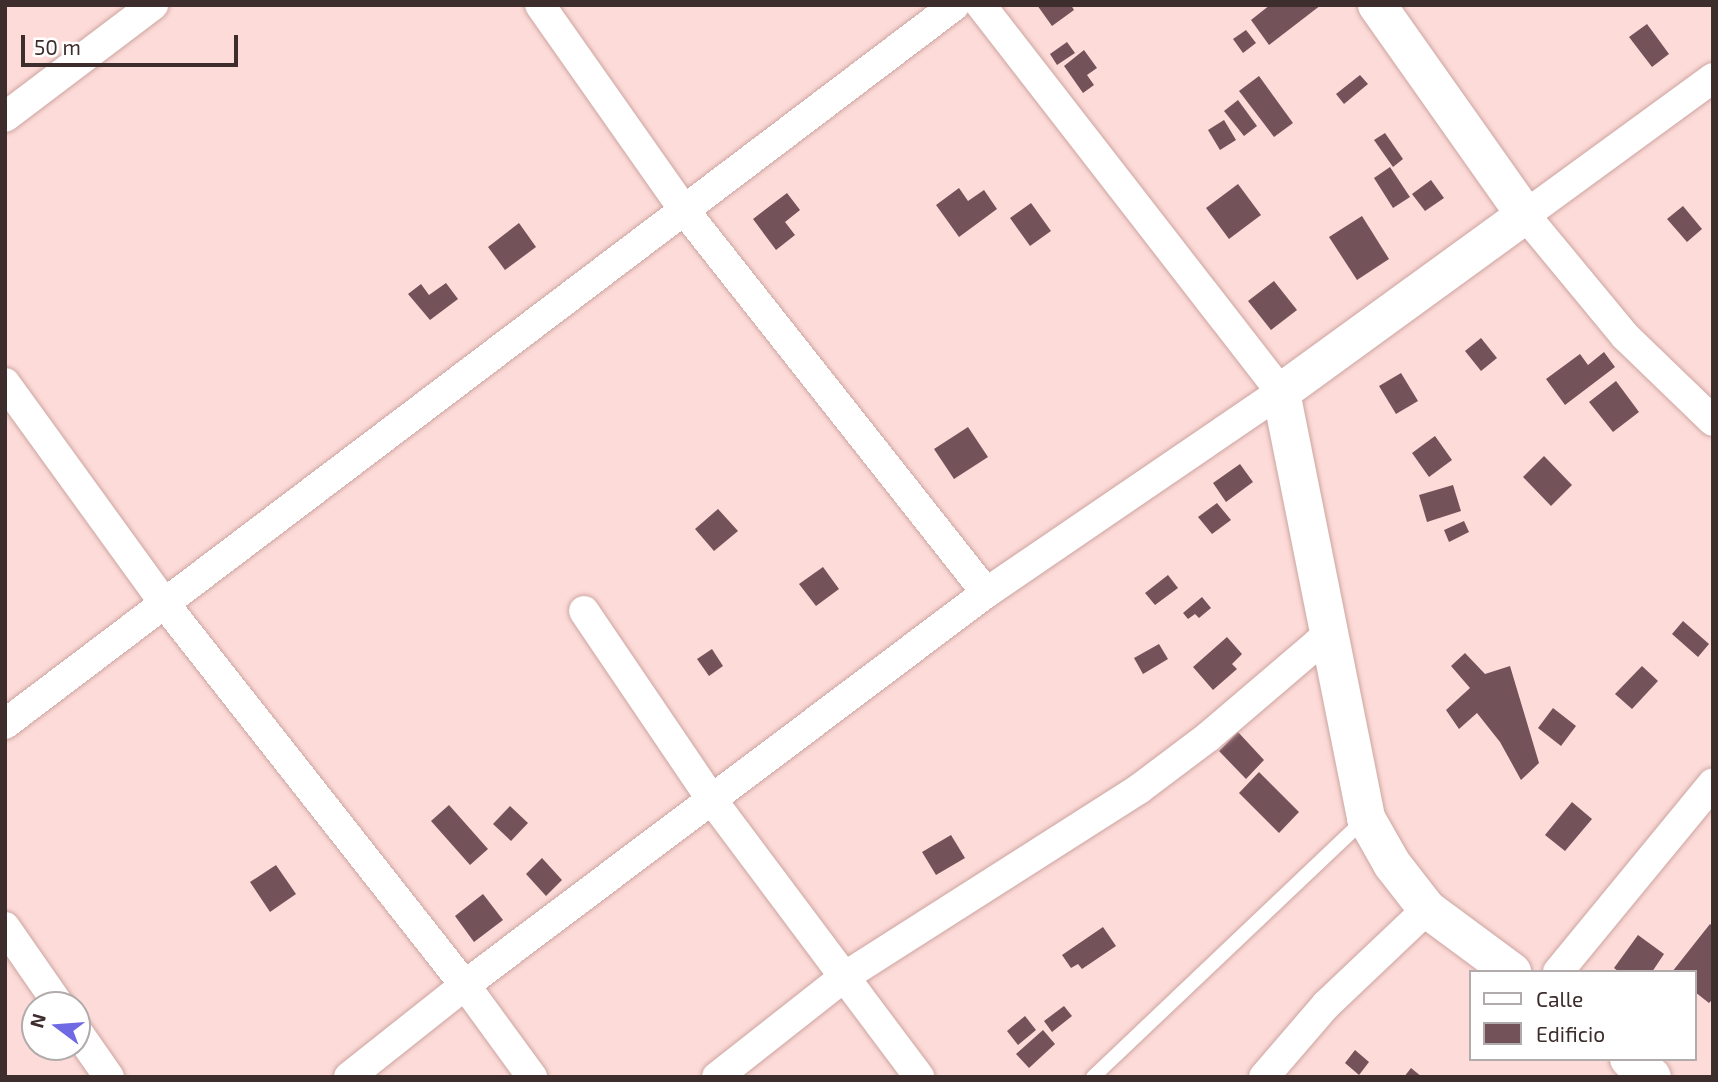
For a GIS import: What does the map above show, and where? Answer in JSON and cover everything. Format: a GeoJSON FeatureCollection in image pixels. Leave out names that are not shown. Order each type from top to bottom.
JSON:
{"type":"FeatureCollection","features":[{"type":"Feature","properties":{"kind":"street"},"geometry":{"type":"LineString","coordinates":[[5,117],[153,5]]}},
{"type":"Feature","properties":{"kind":"street"},"geometry":{"type":"LineString","coordinates":[[540,5],[684,210],[986,593]]}},
{"type":"Feature","properties":{"kind":"street"},"geometry":{"type":"LineString","coordinates":[[5,724],[956,5]]}},
{"type":"Feature","properties":{"kind":"street"},"geometry":{"type":"LineString","coordinates":[[981,5],[1281,393],[1366,818],[1392,864],[1427,909],[1509,970]]}},
{"type":"Feature","properties":{"kind":"street"},"geometry":{"type":"LineString","coordinates":[[1377,5],[1525,215],[1625,336],[1713,421]]}},
{"type":"Feature","properties":{"kind":"street"},"geometry":{"type":"LineString","coordinates":[[349,1077],[465,985],[986,593],[1281,393],[1713,78]]}},
{"type":"Feature","properties":{"kind":"street"},"geometry":{"type":"LineString","coordinates":[[5,383],[164,603],[465,985],[532,1077]]}},
{"type":"Feature","properties":{"kind":"street"},"geometry":{"type":"LineString","coordinates":[[584,611],[712,800],[919,1077]]}},
{"type":"Feature","properties":{"kind":"street"},"geometry":{"type":"LineString","coordinates":[[717,1077],[844,977],[1139,789],[1208,737],[1318,643],[1330,637]]}},
{"type":"Feature","properties":{"kind":"street"},"geometry":{"type":"LineString","coordinates":[[1560,970],[1713,783]]}},
{"type":"Feature","properties":{"kind":"street"},"geometry":{"type":"LineString","coordinates":[[1264,1077],[1326,1005],[1427,909]]}},
{"type":"Feature","properties":{"kind":"street"},"geometry":{"type":"LineString","coordinates":[[5,927],[49,991]]}},
{"type":"Feature","properties":{"kind":"street"},"geometry":{"type":"LineString","coordinates":[[91,1051],[109,1077]]}},
{"type":"Feature","properties":{"kind":"street"},"geometry":{"type":"LineString","coordinates":[[1632,1061],[1653,1077]]}},
{"type":"Feature","properties":{"kind":"lane"},"geometry":{"type":"LineString","coordinates":[[1093,1077],[1366,818]]}},
{"type":"Feature","properties":{"kind":"building"},"geometry":{"type":"Polygon","coordinates":[[[1037,5],[1071,5],[1074,10],[1052,26],[1037,5]]]}},
{"type":"Feature","properties":{"kind":"building"},"geometry":{"type":"Polygon","coordinates":[[[1270,5],[1321,5],[1269,45],[1251,20],[1270,5]]]}},
{"type":"Feature","properties":{"kind":"building"},"geometry":{"type":"Polygon","coordinates":[[[1647,24],[1669,54],[1652,67],[1629,37],[1647,24]]]}},
{"type":"Feature","properties":{"kind":"building"},"geometry":{"type":"Polygon","coordinates":[[[1246,30],[1256,43],[1243,53],[1233,39],[1246,30]]]}},
{"type":"Feature","properties":{"kind":"building"},"geometry":{"type":"Polygon","coordinates":[[[1067,42],[1075,53],[1057,65],[1050,54],[1067,42]]]}},
{"type":"Feature","properties":{"kind":"building"},"geometry":{"type":"Polygon","coordinates":[[[1084,50],[1097,68],[1087,75],[1094,85],[1083,93],[1064,66],[1084,50]]]}},
{"type":"Feature","properties":{"kind":"building"},"geometry":{"type":"Polygon","coordinates":[[[1360,75],[1368,84],[1344,104],[1336,94],[1360,75]]]}},
{"type":"Feature","properties":{"kind":"building"},"geometry":{"type":"Polygon","coordinates":[[[1259,76],[1293,123],[1274,137],[1239,91],[1259,76]]]}},
{"type":"Feature","properties":{"kind":"building"},"geometry":{"type":"Polygon","coordinates":[[[1238,100],[1257,126],[1244,136],[1224,111],[1238,100]]]}},
{"type":"Feature","properties":{"kind":"building"},"geometry":{"type":"Polygon","coordinates":[[[1224,120],[1236,140],[1220,150],[1208,130],[1224,120]]]}},
{"type":"Feature","properties":{"kind":"building"},"geometry":{"type":"Polygon","coordinates":[[[1385,133],[1403,159],[1393,167],[1374,140],[1385,133]]]}},
{"type":"Feature","properties":{"kind":"building"},"geometry":{"type":"Polygon","coordinates":[[[1390,167],[1410,197],[1393,208],[1374,178],[1390,167]]]}},
{"type":"Feature","properties":{"kind":"building"},"geometry":{"type":"Polygon","coordinates":[[[1431,180],[1444,198],[1425,211],[1412,194],[1431,180]]]}},
{"type":"Feature","properties":{"kind":"building"},"geometry":{"type":"Polygon","coordinates":[[[1238,184],[1261,215],[1229,239],[1206,208],[1238,184]]]}},
{"type":"Feature","properties":{"kind":"building"},"geometry":{"type":"Polygon","coordinates":[[[959,188],[968,201],[984,190],[997,209],[959,237],[936,205],[959,188]]]}},
{"type":"Feature","properties":{"kind":"building"},"geometry":{"type":"Polygon","coordinates":[[[787,193],[800,210],[785,222],[795,235],[776,250],[753,219],[787,193]]]}},
{"type":"Feature","properties":{"kind":"building"},"geometry":{"type":"Polygon","coordinates":[[[1031,203],[1051,231],[1030,246],[1010,218],[1031,203]]]}},
{"type":"Feature","properties":{"kind":"building"},"geometry":{"type":"Polygon","coordinates":[[[1683,206],[1702,229],[1687,242],[1667,219],[1683,206]]]}},
{"type":"Feature","properties":{"kind":"building"},"geometry":{"type":"Polygon","coordinates":[[[1362,216],[1389,259],[1357,280],[1329,237],[1362,216]]]}},
{"type":"Feature","properties":{"kind":"building"},"geometry":{"type":"Polygon","coordinates":[[[519,223],[536,247],[505,270],[488,247],[519,223]]]}},
{"type":"Feature","properties":{"kind":"building"},"geometry":{"type":"Polygon","coordinates":[[[1274,281],[1297,310],[1271,330],[1248,301],[1274,281]]]}},
{"type":"Feature","properties":{"kind":"building"},"geometry":{"type":"Polygon","coordinates":[[[446,283],[458,299],[430,320],[408,294],[421,284],[429,295],[446,283]]]}},
{"type":"Feature","properties":{"kind":"building"},"geometry":{"type":"Polygon","coordinates":[[[1481,338],[1497,358],[1481,371],[1465,351],[1481,338]]]}},
{"type":"Feature","properties":{"kind":"building"},"geometry":{"type":"Polygon","coordinates":[[[1604,352],[1615,367],[1565,405],[1546,379],[1580,354],[1588,365],[1604,352]]]}},
{"type":"Feature","properties":{"kind":"building"},"geometry":{"type":"Polygon","coordinates":[[[1401,373],[1418,401],[1396,414],[1379,386],[1401,373]]]}},
{"type":"Feature","properties":{"kind":"building"},"geometry":{"type":"Polygon","coordinates":[[[1616,381],[1639,412],[1613,432],[1589,402],[1616,381]]]}},
{"type":"Feature","properties":{"kind":"building"},"geometry":{"type":"Polygon","coordinates":[[[968,427],[988,457],[954,479],[934,449],[968,427]]]}},
{"type":"Feature","properties":{"kind":"building"},"geometry":{"type":"Polygon","coordinates":[[[1435,436],[1452,460],[1429,477],[1412,453],[1435,436]]]}},
{"type":"Feature","properties":{"kind":"building"},"geometry":{"type":"Polygon","coordinates":[[[1544,456],[1572,485],[1551,506],[1523,477],[1544,456]]]}},
{"type":"Feature","properties":{"kind":"building"},"geometry":{"type":"Polygon","coordinates":[[[1240,464],[1253,482],[1226,502],[1213,483],[1240,464]]]}},
{"type":"Feature","properties":{"kind":"building"},"geometry":{"type":"Polygon","coordinates":[[[1453,485],[1461,511],[1427,522],[1419,495],[1453,485]]]}},
{"type":"Feature","properties":{"kind":"building"},"geometry":{"type":"Polygon","coordinates":[[[1217,503],[1231,520],[1212,534],[1198,517],[1217,503]]]}},
{"type":"Feature","properties":{"kind":"building"},"geometry":{"type":"Polygon","coordinates":[[[718,509],[738,531],[714,551],[695,529],[718,509]]]}},
{"type":"Feature","properties":{"kind":"building"},"geometry":{"type":"Polygon","coordinates":[[[1464,521],[1469,532],[1449,542],[1444,530],[1464,521]]]}},
{"type":"Feature","properties":{"kind":"building"},"geometry":{"type":"Polygon","coordinates":[[[823,567],[839,589],[816,606],[799,584],[823,567]]]}},
{"type":"Feature","properties":{"kind":"building"},"geometry":{"type":"Polygon","coordinates":[[[1168,575],[1178,588],[1155,605],[1145,593],[1168,575]]]}},
{"type":"Feature","properties":{"kind":"building"},"geometry":{"type":"Polygon","coordinates":[[[1202,597],[1211,608],[1199,618],[1195,614],[1188,619],[1183,613],[1202,597]]]}},
{"type":"Feature","properties":{"kind":"building"},"geometry":{"type":"Polygon","coordinates":[[[1683,621],[1709,644],[1698,657],[1672,634],[1683,621]]]}},
{"type":"Feature","properties":{"kind":"building"},"geometry":{"type":"Polygon","coordinates":[[[1227,637],[1242,654],[1232,664],[1237,669],[1213,690],[1193,667],[1227,637]]]}},
{"type":"Feature","properties":{"kind":"building"},"geometry":{"type":"Polygon","coordinates":[[[1159,644],[1168,659],[1143,674],[1134,658],[1159,644]]]}},
{"type":"Feature","properties":{"kind":"building"},"geometry":{"type":"Polygon","coordinates":[[[712,649],[723,666],[709,676],[697,659],[712,649]]]}},
{"type":"Feature","properties":{"kind":"building"},"geometry":{"type":"Polygon","coordinates":[[[1465,653],[1485,674],[1510,666],[1539,763],[1521,780],[1500,742],[1477,713],[1459,729],[1446,710],[1470,688],[1451,666],[1465,653]]]}},
{"type":"Feature","properties":{"kind":"building"},"geometry":{"type":"Polygon","coordinates":[[[1642,666],[1658,681],[1632,709],[1615,694],[1642,666]]]}},
{"type":"Feature","properties":{"kind":"building"},"geometry":{"type":"Polygon","coordinates":[[[1553,708],[1576,726],[1561,746],[1538,728],[1553,708]]]}},
{"type":"Feature","properties":{"kind":"building"},"geometry":{"type":"Polygon","coordinates":[[[1238,732],[1264,760],[1246,779],[1219,751],[1238,732]]]}},
{"type":"Feature","properties":{"kind":"building"},"geometry":{"type":"Polygon","coordinates":[[[1259,772],[1299,812],[1279,833],[1239,793],[1259,772]]]}},
{"type":"Feature","properties":{"kind":"building"},"geometry":{"type":"Polygon","coordinates":[[[1572,802],[1592,819],[1565,851],[1545,835],[1572,802]]]}},
{"type":"Feature","properties":{"kind":"building"},"geometry":{"type":"Polygon","coordinates":[[[449,805],[488,849],[470,865],[431,821],[449,805]]]}},
{"type":"Feature","properties":{"kind":"building"},"geometry":{"type":"Polygon","coordinates":[[[510,806],[528,823],[511,841],[493,824],[510,806]]]}},
{"type":"Feature","properties":{"kind":"building"},"geometry":{"type":"Polygon","coordinates":[[[951,835],[965,858],[936,875],[922,852],[951,835]]]}},
{"type":"Feature","properties":{"kind":"building"},"geometry":{"type":"Polygon","coordinates":[[[542,858],[562,880],[546,896],[526,874],[542,858]]]}},
{"type":"Feature","properties":{"kind":"building"},"geometry":{"type":"Polygon","coordinates":[[[276,865],[296,894],[270,912],[250,882],[276,865]]]}},
{"type":"Feature","properties":{"kind":"building"},"geometry":{"type":"Polygon","coordinates":[[[483,894],[503,920],[474,942],[455,916],[483,894]]]}},
{"type":"Feature","properties":{"kind":"building"},"geometry":{"type":"Polygon","coordinates":[[[1710,924],[1713,926],[1713,999],[1709,1003],[1697,994],[1697,970],[1674,970],[1710,924]]]}},
{"type":"Feature","properties":{"kind":"building"},"geometry":{"type":"Polygon","coordinates":[[[1103,927],[1116,946],[1082,969],[1078,964],[1071,968],[1062,955],[1103,927]]]}},
{"type":"Feature","properties":{"kind":"building"},"geometry":{"type":"Polygon","coordinates":[[[1638,935],[1664,954],[1653,970],[1614,968],[1638,935]]]}},
{"type":"Feature","properties":{"kind":"building"},"geometry":{"type":"Polygon","coordinates":[[[1064,1006],[1072,1016],[1052,1032],[1044,1021],[1064,1006]]]}},
{"type":"Feature","properties":{"kind":"building"},"geometry":{"type":"Polygon","coordinates":[[[1025,1016],[1036,1030],[1018,1045],[1007,1031],[1025,1016]]]}},
{"type":"Feature","properties":{"kind":"building"},"geometry":{"type":"Polygon","coordinates":[[[1043,1030],[1055,1044],[1029,1068],[1016,1054],[1043,1030]]]}},
{"type":"Feature","properties":{"kind":"building"},"geometry":{"type":"Polygon","coordinates":[[[1355,1050],[1369,1062],[1359,1075],[1345,1063],[1355,1050]]]}},
{"type":"Feature","properties":{"kind":"building"},"geometry":{"type":"Polygon","coordinates":[[[1411,1068],[1422,1077],[1404,1077],[1411,1068]]]}}]}
